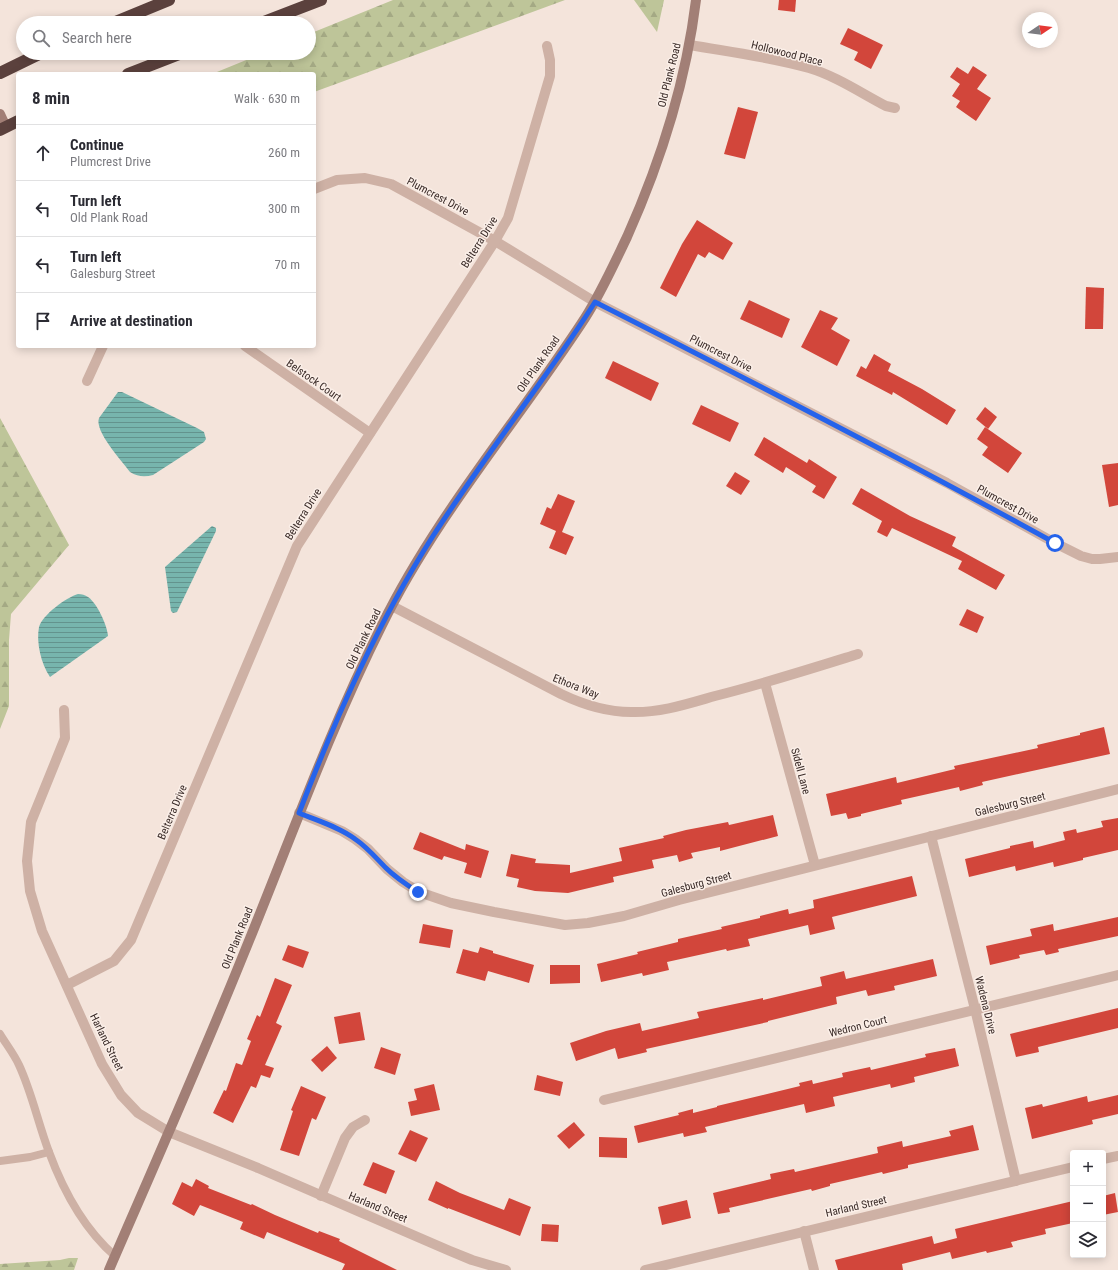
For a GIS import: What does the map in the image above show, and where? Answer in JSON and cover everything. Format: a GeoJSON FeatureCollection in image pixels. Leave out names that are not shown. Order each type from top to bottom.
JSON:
{"type":"FeatureCollection","features":[{"type":"Feature","properties":{"kind":"highway"},"geometry":{"type":"LineString","coordinates":[[130,16],[169,0]]}},
{"type":"Feature","properties":{"kind":"highway"},"geometry":{"type":"LineString","coordinates":[[279,16],[320,0]]}},
{"type":"Feature","properties":{"kind":"highway"},"geometry":{"type":"LineString","coordinates":[[0,73],[27,60]]}},
{"type":"Feature","properties":{"kind":"highway"},"geometry":{"type":"LineString","coordinates":[[133,72],[164,60]]}},
{"type":"Feature","properties":{"kind":"highway"},"geometry":{"type":"LineString","coordinates":[[3,128],[16,122]]}},
{"type":"Feature","properties":{"kind":"street","name":"Old Plank Road"},"geometry":{"type":"LineString","coordinates":[[109,1270],[241,961],[299,813],[340,714],[382,624],[434,535],[494,446],[568,343],[595,302],[626,238],[658,162],[680,87],[690,45],[696,0]]}},
{"type":"Feature","properties":{"kind":"street","name":"Hollowood Place"},"geometry":{"type":"LineString","coordinates":[[690,45],[765,58],[810,68],[886,106],[895,108]]}},
{"type":"Feature","properties":{"kind":"street","name":"Belterra Drive"},"geometry":{"type":"LineString","coordinates":[[67,985],[114,962],[131,940],[297,546],[495,241],[508,218],[550,76],[550,60],[547,46]]}},
{"type":"Feature","properties":{"kind":"street"},"geometry":{"type":"LineString","coordinates":[[0,114],[3,128]]}},
{"type":"Feature","properties":{"kind":"street","name":"Plumcrest Drive"},"geometry":{"type":"LineString","coordinates":[[316,188],[337,180],[365,178],[392,184],[495,241],[595,302],[933,476],[1055,543],[1081,556],[1092,559],[1100,560],[1118,557]]}},
{"type":"Feature","properties":{"kind":"street"},"geometry":{"type":"LineString","coordinates":[[87,381],[102,348]]}},
{"type":"Feature","properties":{"kind":"street","name":"Belstock Court"},"geometry":{"type":"LineString","coordinates":[[248,348],[370,433]]}},
{"type":"Feature","properties":{"kind":"street","name":"Ethora Way"},"geometry":{"type":"LineString","coordinates":[[392,606],[581,703],[602,709],[631,712],[660,710],[765,683],[858,654]]}},
{"type":"Feature","properties":{"kind":"street","name":"Sidell Lane"},"geometry":{"type":"LineString","coordinates":[[765,683],[815,866]]}},
{"type":"Feature","properties":{"kind":"street","name":"Harland Street"},"geometry":{"type":"LineString","coordinates":[[64,710],[65,738],[31,822],[27,861],[30,891],[42,931],[102,1064],[121,1095],[138,1113],[169,1132],[450,1251],[472,1260],[506,1270]]}},
{"type":"Feature","properties":{"kind":"street","name":"Galesburg Street"},"geometry":{"type":"LineString","coordinates":[[299,813],[342,831],[355,839],[368,849],[387,869],[418,892],[458,904],[565,925],[588,923],[624,916],[679,900],[1118,789]]}},
{"type":"Feature","properties":{"kind":"street","name":"Wadena Drive"},"geometry":{"type":"LineString","coordinates":[[931,836],[976,1009],[1016,1181]]}},
{"type":"Feature","properties":{"kind":"street","name":"Wedron Court"},"geometry":{"type":"LineString","coordinates":[[604,1100],[1118,975]]}},
{"type":"Feature","properties":{"kind":"street"},"geometry":{"type":"LineString","coordinates":[[321,1196],[345,1138],[353,1127],[365,1120]]}},
{"type":"Feature","properties":{"kind":"street"},"geometry":{"type":"LineString","coordinates":[[1106,1159],[1118,1156]]}},
{"type":"Feature","properties":{"kind":"street","name":"Harland Street"},"geometry":{"type":"LineString","coordinates":[[645,1270],[1070,1168]]}},
{"type":"Feature","properties":{"kind":"street"},"geometry":{"type":"LineString","coordinates":[[804,1231],[814,1270]]}},
{"type":"Feature","properties":{"kind":"lane"},"geometry":{"type":"LineString","coordinates":[[0,1034],[18,1064],[33,1100],[48,1152],[71,1200],[102,1244],[115,1256]]}},
{"type":"Feature","properties":{"kind":"lane"},"geometry":{"type":"LineString","coordinates":[[0,1161],[30,1157],[48,1152]]}},
{"type":"Feature","properties":{"kind":"green space"},"geometry":{"type":"Polygon","coordinates":[[[393,0],[565,0],[316,91],[316,72],[217,72],[246,60],[316,60],[316,31],[393,0]]]}},
{"type":"Feature","properties":{"kind":"green space"},"geometry":{"type":"Polygon","coordinates":[[[634,0],[664,0],[657,32],[634,0]]]}},
{"type":"Feature","properties":{"kind":"green space"},"geometry":{"type":"Polygon","coordinates":[[[0,418],[69,545],[11,614],[9,640],[9,706],[0,729],[0,418]]]}},
{"type":"Feature","properties":{"kind":"green space"},"geometry":{"type":"Polygon","coordinates":[[[78,1258],[74,1270],[0,1270],[0,1264],[60,1260],[78,1258]]]}},
{"type":"Feature","properties":{"kind":"water"},"geometry":{"type":"Polygon","coordinates":[[[118,392],[122,392],[197,428],[204,432],[206,439],[204,442],[153,475],[142,476],[133,474],[110,446],[99,424],[99,418],[118,392]]]}},
{"type":"Feature","properties":{"kind":"water"},"geometry":{"type":"Polygon","coordinates":[[[212,526],[216,528],[216,531],[177,612],[173,613],[171,611],[165,567],[212,526]]]}},
{"type":"Feature","properties":{"kind":"water"},"geometry":{"type":"Polygon","coordinates":[[[78,594],[87,596],[95,604],[104,620],[108,636],[50,677],[44,666],[40,653],[38,639],[39,627],[41,622],[50,612],[68,599],[78,594]]]}},
{"type":"Feature","properties":{"kind":"building"},"geometry":{"type":"Polygon","coordinates":[[[779,0],[796,0],[795,12],[778,10],[779,0]]]}},
{"type":"Feature","properties":{"kind":"building"},"geometry":{"type":"Polygon","coordinates":[[[848,28],[883,45],[871,69],[854,60],[858,52],[840,44],[848,28]]]}},
{"type":"Feature","properties":{"kind":"building"},"geometry":{"type":"Polygon","coordinates":[[[973,66],[987,75],[977,89],[991,98],[976,121],[956,107],[960,101],[952,96],[960,84],[950,77],[957,67],[968,74],[973,66]]]}},
{"type":"Feature","properties":{"kind":"building"},"geometry":{"type":"Polygon","coordinates":[[[738,107],[758,112],[745,159],[724,154],[738,107]]]}},
{"type":"Feature","properties":{"kind":"building"},"geometry":{"type":"Polygon","coordinates":[[[697,220],[733,243],[723,260],[709,252],[705,258],[698,254],[676,297],[660,288],[682,244],[697,220]]]}},
{"type":"Feature","properties":{"kind":"building"},"geometry":{"type":"Polygon","coordinates":[[[1086,287],[1104,288],[1103,329],[1085,329],[1086,287]]]}},
{"type":"Feature","properties":{"kind":"building"},"geometry":{"type":"Polygon","coordinates":[[[749,300],[790,319],[782,338],[740,319],[749,300]]]}},
{"type":"Feature","properties":{"kind":"building"},"geometry":{"type":"Polygon","coordinates":[[[820,310],[838,318],[831,329],[850,340],[837,366],[801,347],[820,310]]]}},
{"type":"Feature","properties":{"kind":"building"},"geometry":{"type":"Polygon","coordinates":[[[874,354],[891,364],[888,371],[922,389],[956,410],[947,425],[893,392],[892,395],[856,376],[861,366],[866,369],[874,354]]]}},
{"type":"Feature","properties":{"kind":"building"},"geometry":{"type":"Polygon","coordinates":[[[613,361],[659,383],[651,401],[605,378],[613,361]]]}},
{"type":"Feature","properties":{"kind":"building"},"geometry":{"type":"Polygon","coordinates":[[[701,405],[739,423],[730,442],[692,424],[701,405]]]}},
{"type":"Feature","properties":{"kind":"building"},"geometry":{"type":"Polygon","coordinates":[[[985,407],[997,417],[988,429],[976,419],[985,407]]]}},
{"type":"Feature","properties":{"kind":"building"},"geometry":{"type":"Polygon","coordinates":[[[985,427],[1022,453],[1008,473],[982,455],[988,447],[977,439],[985,427]]]}},
{"type":"Feature","properties":{"kind":"building"},"geometry":{"type":"Polygon","coordinates":[[[764,437],[807,463],[809,459],[837,477],[824,499],[812,492],[816,486],[786,467],[783,473],[754,455],[764,437]]]}},
{"type":"Feature","properties":{"kind":"building"},"geometry":{"type":"Polygon","coordinates":[[[1118,463],[1118,505],[1109,507],[1102,465],[1118,463]]]}},
{"type":"Feature","properties":{"kind":"building"},"geometry":{"type":"Polygon","coordinates":[[[735,472],[750,481],[741,495],[726,486],[735,472]]]}},
{"type":"Feature","properties":{"kind":"building"},"geometry":{"type":"Polygon","coordinates":[[[861,488],[910,516],[956,537],[952,546],[1005,575],[996,590],[958,569],[962,561],[892,528],[887,537],[877,532],[882,521],[852,504],[861,488]]]}},
{"type":"Feature","properties":{"kind":"building"},"geometry":{"type":"Polygon","coordinates":[[[558,494],[575,501],[562,532],[574,537],[566,555],[549,548],[556,531],[540,524],[547,507],[551,509],[558,494]]]}},
{"type":"Feature","properties":{"kind":"building"},"geometry":{"type":"Polygon","coordinates":[[[967,609],[984,617],[977,633],[959,625],[967,609]]]}},
{"type":"Feature","properties":{"kind":"building"},"geometry":{"type":"Polygon","coordinates":[[[1104,727],[1110,754],[982,782],[983,785],[960,791],[959,787],[901,800],[902,804],[861,814],[861,816],[848,819],[846,813],[831,816],[826,794],[896,777],[897,783],[955,769],[954,766],[1038,748],[1037,745],[1080,735],[1080,733],[1104,727]]]}},
{"type":"Feature","properties":{"kind":"building"},"geometry":{"type":"Polygon","coordinates":[[[773,815],[778,836],[720,851],[720,847],[691,853],[693,858],[679,862],[677,855],[652,860],[654,868],[613,877],[614,882],[568,893],[535,891],[517,887],[519,879],[506,876],[511,854],[536,859],[535,863],[570,865],[570,873],[622,861],[619,848],[664,838],[663,836],[686,830],[728,822],[729,825],[773,815]]]}},
{"type":"Feature","properties":{"kind":"building"},"geometry":{"type":"Polygon","coordinates":[[[1118,818],[1118,850],[1083,858],[1083,860],[1054,867],[1053,862],[1016,871],[1015,866],[969,877],[965,859],[1033,841],[1034,848],[1065,840],[1063,832],[1076,829],[1077,833],[1103,827],[1101,821],[1118,818]]]}},
{"type":"Feature","properties":{"kind":"building"},"geometry":{"type":"Polygon","coordinates":[[[420,832],[465,850],[466,844],[489,851],[481,878],[464,873],[467,863],[444,856],[442,860],[413,849],[420,832]]]}},
{"type":"Feature","properties":{"kind":"building"},"geometry":{"type":"Polygon","coordinates":[[[912,876],[917,896],[832,917],[835,929],[810,935],[808,925],[748,939],[750,946],[727,951],[726,949],[667,962],[669,970],[643,976],[642,973],[601,982],[597,964],[638,954],[637,952],[678,942],[678,939],[722,929],[721,927],[760,918],[760,916],[788,909],[789,914],[814,908],[813,900],[912,876]]]}},
{"type":"Feature","properties":{"kind":"building"},"geometry":{"type":"Polygon","coordinates":[[[1118,917],[1118,936],[1058,949],[1059,952],[1046,955],[1044,950],[1019,955],[1020,958],[990,965],[986,946],[1032,936],[1030,929],[1053,924],[1054,931],[1118,917]]]}},
{"type":"Feature","properties":{"kind":"building"},"geometry":{"type":"Polygon","coordinates":[[[423,924],[453,930],[450,948],[419,943],[423,924]]]}},
{"type":"Feature","properties":{"kind":"building"},"geometry":{"type":"Polygon","coordinates":[[[288,945],[309,952],[303,968],[282,960],[288,945]]]}},
{"type":"Feature","properties":{"kind":"building"},"geometry":{"type":"Polygon","coordinates":[[[480,947],[493,951],[493,953],[534,965],[529,983],[488,971],[485,981],[456,973],[463,949],[478,953],[480,947]]]}},
{"type":"Feature","properties":{"kind":"building"},"geometry":{"type":"Polygon","coordinates":[[[933,959],[937,976],[894,986],[895,990],[868,996],[866,990],[836,997],[837,1004],[768,1022],[646,1049],[647,1052],[618,1059],[615,1048],[576,1061],[570,1043],[606,1031],[640,1023],[642,1031],[699,1018],[697,1012],[763,998],[763,1000],[822,986],[820,977],[844,971],[846,979],[933,959]]]}},
{"type":"Feature","properties":{"kind":"building"},"geometry":{"type":"Polygon","coordinates":[[[550,965],[580,965],[580,983],[550,984],[550,965]]]}},
{"type":"Feature","properties":{"kind":"building"},"geometry":{"type":"Polygon","coordinates":[[[275,978],[292,985],[276,1023],[282,1026],[265,1065],[274,1068],[270,1078],[261,1075],[256,1088],[251,1086],[233,1123],[213,1113],[224,1090],[226,1091],[236,1063],[242,1065],[251,1041],[247,1039],[257,1015],[260,1017],[275,978]]]}},
{"type":"Feature","properties":{"kind":"building"},"geometry":{"type":"Polygon","coordinates":[[[1118,1008],[1118,1028],[1038,1047],[1039,1052],[1016,1057],[1010,1034],[1118,1008]]]}},
{"type":"Feature","properties":{"kind":"building"},"geometry":{"type":"Polygon","coordinates":[[[360,1012],[365,1040],[339,1044],[334,1017],[360,1012]]]}},
{"type":"Feature","properties":{"kind":"building"},"geometry":{"type":"Polygon","coordinates":[[[327,1046],[337,1058],[322,1072],[311,1060],[327,1046]]]}},
{"type":"Feature","properties":{"kind":"building"},"geometry":{"type":"Polygon","coordinates":[[[381,1047],[401,1054],[395,1075],[374,1068],[381,1047]]]}},
{"type":"Feature","properties":{"kind":"building"},"geometry":{"type":"Polygon","coordinates":[[[955,1048],[959,1066],[914,1077],[915,1082],[891,1088],[890,1084],[833,1097],[835,1106],[806,1113],[804,1104],[705,1127],[707,1132],[684,1137],[683,1133],[638,1143],[634,1126],[679,1115],[678,1113],[693,1109],[693,1113],[800,1086],[799,1083],[812,1080],[813,1084],[843,1077],[842,1073],[870,1067],[871,1070],[926,1057],[925,1054],[955,1048]]]}},
{"type":"Feature","properties":{"kind":"building"},"geometry":{"type":"Polygon","coordinates":[[[537,1075],[563,1082],[560,1096],[534,1090],[537,1075]]]}},
{"type":"Feature","properties":{"kind":"building"},"geometry":{"type":"Polygon","coordinates":[[[434,1084],[440,1110],[411,1116],[408,1102],[417,1100],[414,1089],[434,1084]]]}},
{"type":"Feature","properties":{"kind":"building"},"geometry":{"type":"Polygon","coordinates":[[[301,1086],[326,1097],[316,1120],[312,1118],[299,1156],[280,1150],[293,1111],[291,1110],[301,1086]]]}},
{"type":"Feature","properties":{"kind":"building"},"geometry":{"type":"Polygon","coordinates":[[[1118,1095],[1118,1114],[1092,1120],[1093,1124],[1032,1139],[1025,1108],[1042,1104],[1043,1107],[1087,1096],[1088,1102],[1118,1095]]]}},
{"type":"Feature","properties":{"kind":"building"},"geometry":{"type":"Polygon","coordinates":[[[574,1122],[585,1135],[569,1149],[557,1136],[574,1122]]]}},
{"type":"Feature","properties":{"kind":"building"},"geometry":{"type":"Polygon","coordinates":[[[973,1125],[979,1150],[908,1165],[908,1168],[883,1174],[882,1172],[830,1184],[830,1186],[812,1191],[811,1189],[729,1208],[730,1212],[718,1214],[713,1193],[771,1179],[770,1174],[794,1169],[795,1172],[878,1153],[877,1147],[902,1141],[903,1147],[951,1136],[949,1131],[973,1125]]]}},
{"type":"Feature","properties":{"kind":"building"},"geometry":{"type":"Polygon","coordinates":[[[410,1130],[428,1138],[416,1162],[398,1154],[410,1130]]]}},
{"type":"Feature","properties":{"kind":"building"},"geometry":{"type":"Polygon","coordinates":[[[599,1137],[627,1138],[627,1158],[599,1157],[599,1137]]]}},
{"type":"Feature","properties":{"kind":"building"},"geometry":{"type":"Polygon","coordinates":[[[373,1162],[395,1171],[386,1194],[363,1185],[373,1162]]]}},
{"type":"Feature","properties":{"kind":"building"},"geometry":{"type":"Polygon","coordinates":[[[196,1179],[209,1186],[208,1188],[251,1205],[252,1204],[318,1233],[319,1231],[340,1239],[339,1241],[397,1270],[342,1270],[345,1264],[267,1232],[264,1239],[240,1229],[243,1222],[200,1205],[194,1216],[172,1204],[182,1182],[192,1187],[196,1179]]]}},
{"type":"Feature","properties":{"kind":"building"},"geometry":{"type":"Polygon","coordinates":[[[436,1181],[460,1193],[504,1210],[509,1198],[531,1207],[520,1236],[428,1200],[436,1181]]]}},
{"type":"Feature","properties":{"kind":"building"},"geometry":{"type":"Polygon","coordinates":[[[1115,1193],[1118,1212],[1106,1214],[1106,1195],[1115,1193]]]}},
{"type":"Feature","properties":{"kind":"building"},"geometry":{"type":"Polygon","coordinates":[[[687,1200],[691,1218],[662,1225],[658,1207],[687,1200]]]}},
{"type":"Feature","properties":{"kind":"building"},"geometry":{"type":"Polygon","coordinates":[[[1070,1202],[1070,1224],[1045,1229],[1046,1234],[1011,1242],[1013,1247],[987,1253],[986,1251],[952,1259],[950,1252],[902,1264],[903,1270],[838,1270],[835,1260],[932,1236],[934,1244],[957,1238],[955,1229],[1070,1202]]]}},
{"type":"Feature","properties":{"kind":"building"},"geometry":{"type":"Polygon","coordinates":[[[542,1224],[559,1225],[558,1242],[541,1241],[542,1224]]]}},
{"type":"Feature","properties":{"kind":"route"},"geometry":{"type":"LineString","coordinates":[[418,892],[387,869],[368,849],[355,839],[342,831],[299,813],[340,714],[382,624],[405,582],[434,535],[494,446],[568,343],[595,302],[704,357],[947,484],[1055,543]]}}]}
